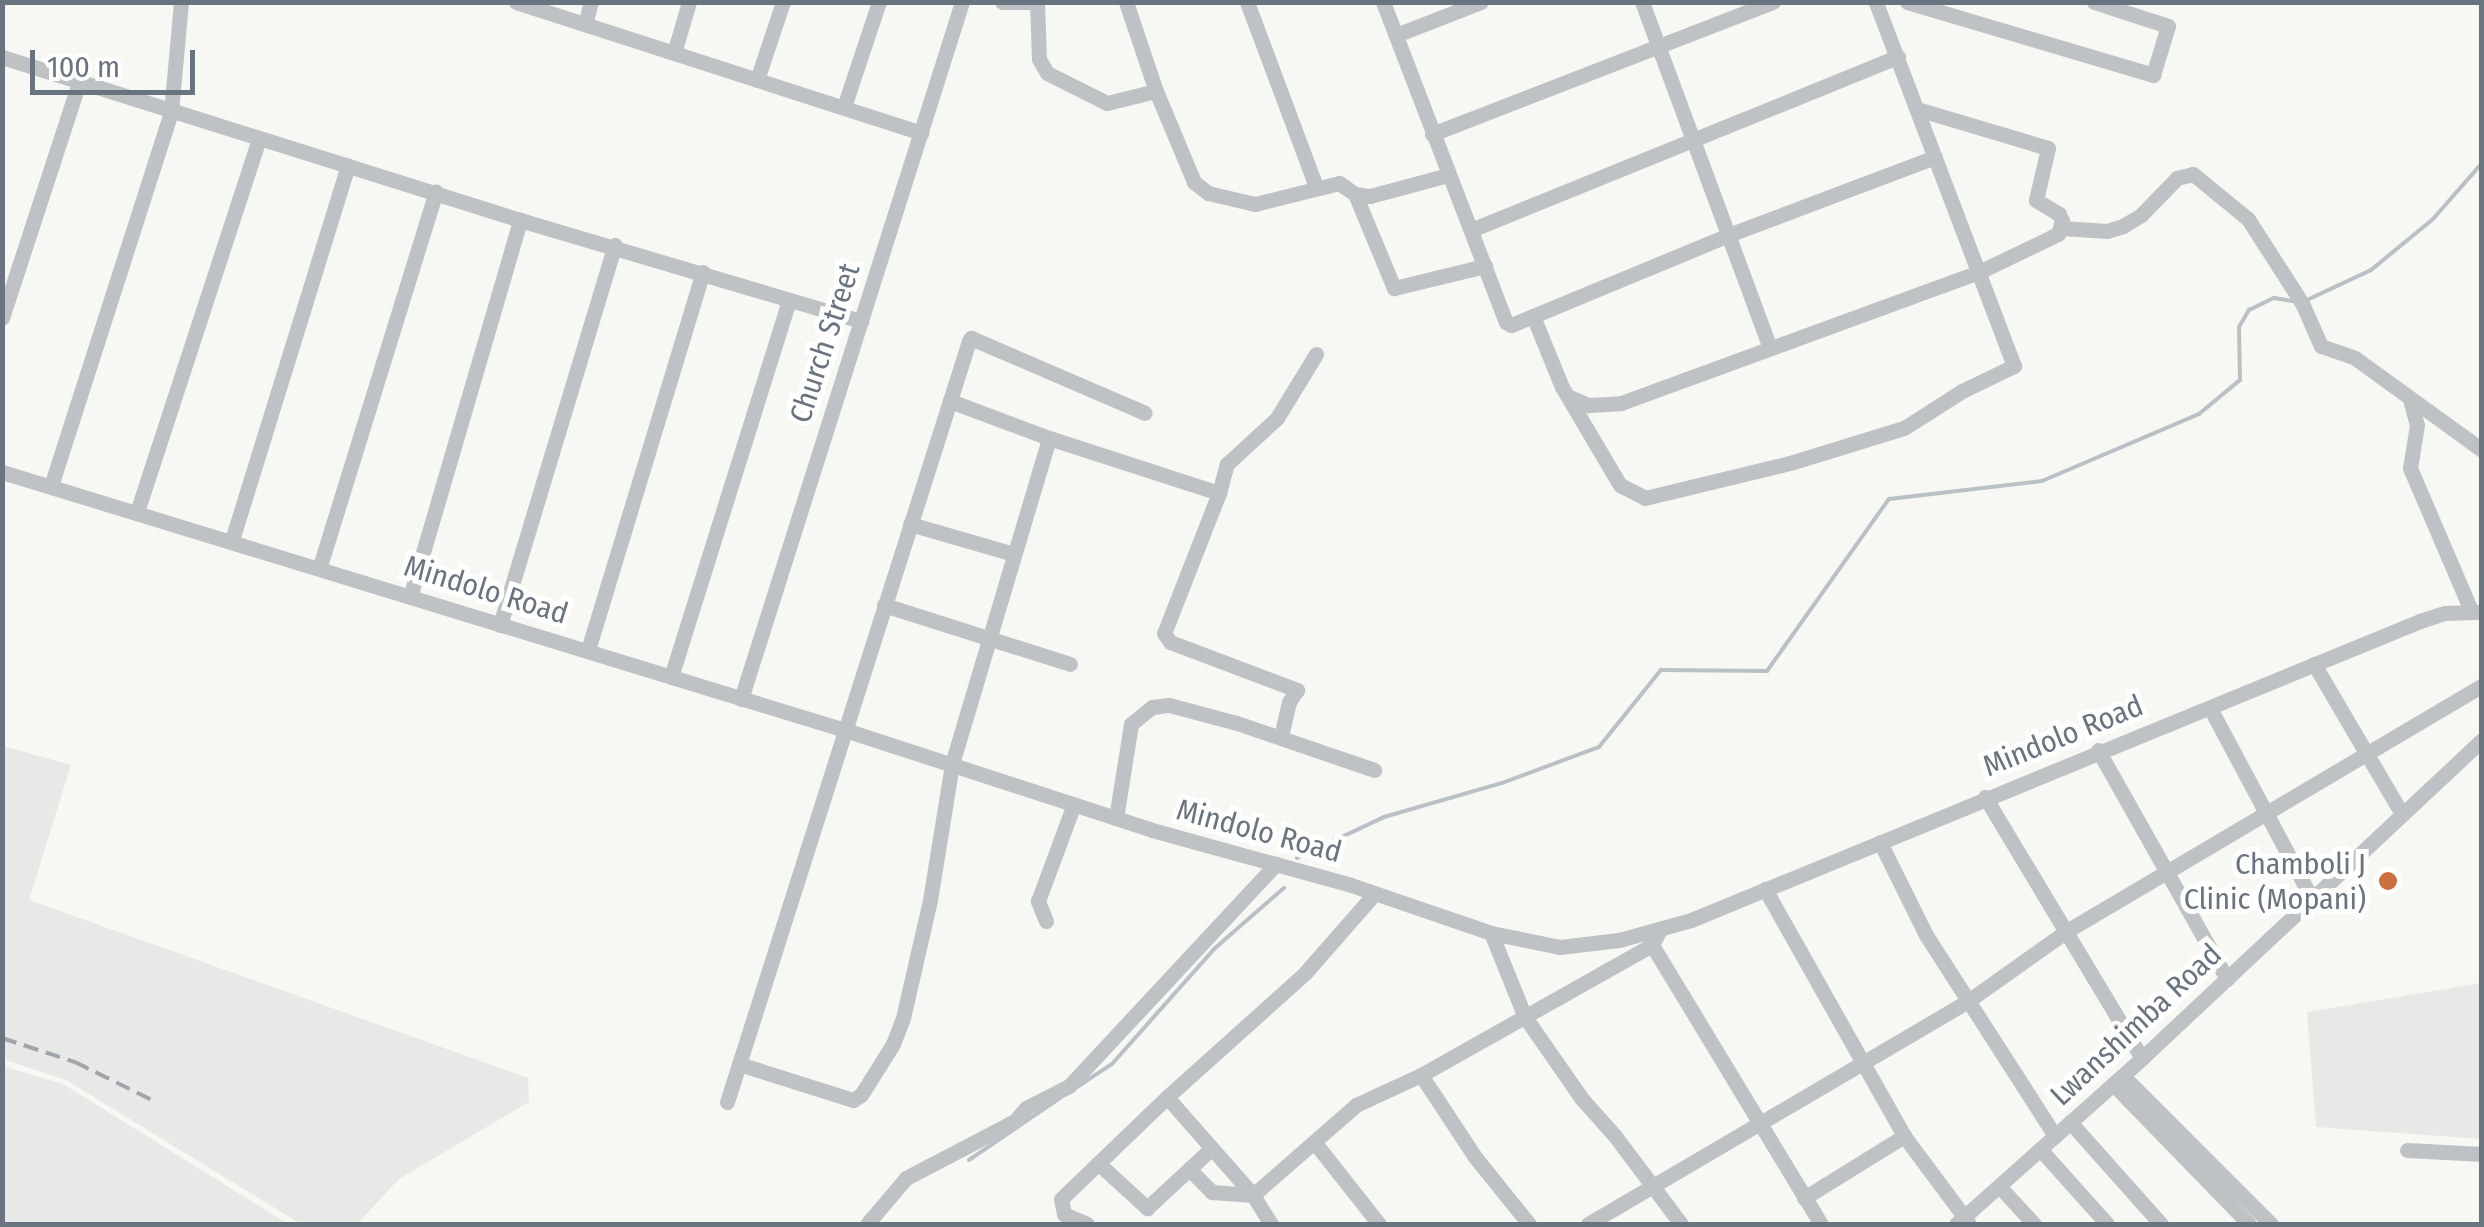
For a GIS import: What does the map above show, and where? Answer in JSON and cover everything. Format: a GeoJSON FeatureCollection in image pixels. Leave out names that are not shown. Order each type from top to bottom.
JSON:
{"type":"FeatureCollection","features":[{"type":"Feature","properties":{"kind":"street"},"geometry":{"type":"LineString","coordinates":[[51,486],[172,112],[181,2]]}},
{"type":"Feature","properties":{"kind":"street"},"geometry":{"type":"LineString","coordinates":[[516,2],[921,134]]}},
{"type":"Feature","properties":{"kind":"street"},"geometry":{"type":"LineString","coordinates":[[585,24],[592,2]]}},
{"type":"Feature","properties":{"kind":"street"},"geometry":{"type":"LineString","coordinates":[[674,52],[689,2]]}},
{"type":"Feature","properties":{"kind":"street"},"geometry":{"type":"LineString","coordinates":[[757,80],[783,2]]}},
{"type":"Feature","properties":{"kind":"street"},"geometry":{"type":"LineString","coordinates":[[844,107],[879,2]]}},
{"type":"Feature","properties":{"kind":"street","name":"Church Street"},"geometry":{"type":"LineString","coordinates":[[741,700],[962,2]]}},
{"type":"Feature","properties":{"kind":"street"},"geometry":{"type":"LineString","coordinates":[[1002,2],[1033,2],[1039,59],[1046,73],[1107,103],[1156,92]]}},
{"type":"Feature","properties":{"kind":"street"},"geometry":{"type":"LineString","coordinates":[[1126,2],[1156,92],[1194,182],[1208,192],[1255,204],[1340,182],[1355,194],[1394,288],[1485,266]]}},
{"type":"Feature","properties":{"kind":"street"},"geometry":{"type":"LineString","coordinates":[[1247,2],[1316,186]]}},
{"type":"Feature","properties":{"kind":"street"},"geometry":{"type":"LineString","coordinates":[[1383,2],[1508,324],[1935,157]]}},
{"type":"Feature","properties":{"kind":"street"},"geometry":{"type":"LineString","coordinates":[[1396,35],[1481,2]]}},
{"type":"Feature","properties":{"kind":"street"},"geometry":{"type":"LineString","coordinates":[[1642,2],[1770,348]]}},
{"type":"Feature","properties":{"kind":"street"},"geometry":{"type":"LineString","coordinates":[[1432,134],[1773,2]]}},
{"type":"Feature","properties":{"kind":"street"},"geometry":{"type":"LineString","coordinates":[[1533,316],[1570,397],[1620,485],[1645,498],[1836,450],[1914,424],[1962,391],[2012,368],[1876,2]]}},
{"type":"Feature","properties":{"kind":"street"},"geometry":{"type":"LineString","coordinates":[[1907,2],[2153,75],[2168,26],[2094,2]]}},
{"type":"Feature","properties":{"kind":"street"},"geometry":{"type":"LineString","coordinates":[[2,57],[520,220],[616,245],[860,321]]}},
{"type":"Feature","properties":{"kind":"street"},"geometry":{"type":"LineString","coordinates":[[1471,230],[1898,58]]}},
{"type":"Feature","properties":{"kind":"street"},"geometry":{"type":"LineString","coordinates":[[2,318],[79,82]]}},
{"type":"Feature","properties":{"kind":"street"},"geometry":{"type":"LineString","coordinates":[[1917,109],[2048,148],[2036,200],[2059,214],[2062,228]]}},
{"type":"Feature","properties":{"kind":"street"},"geometry":{"type":"LineString","coordinates":[[137,512],[259,138]]}},
{"type":"Feature","properties":{"kind":"street"},"geometry":{"type":"LineString","coordinates":[[232,540],[348,166]]}},
{"type":"Feature","properties":{"kind":"street"},"geometry":{"type":"LineString","coordinates":[[2062,228],[2108,231],[2123,226],[2141,215],[2177,178],[2193,174],[2248,219],[2302,303],[2321,346],[2355,358],[2482,450]]}},
{"type":"Feature","properties":{"kind":"street"},"geometry":{"type":"LineString","coordinates":[[1355,194],[1394,192],[1448,175]]}},
{"type":"Feature","properties":{"kind":"street"},"geometry":{"type":"LineString","coordinates":[[320,566],[436,192]]}},
{"type":"Feature","properties":{"kind":"street"},"geometry":{"type":"LineString","coordinates":[[410,597],[520,220]]}},
{"type":"Feature","properties":{"kind":"street"},"geometry":{"type":"LineString","coordinates":[[1570,397],[1588,405],[1620,403],[1978,272],[2051,240],[2062,228]]}},
{"type":"Feature","properties":{"kind":"street"},"geometry":{"type":"LineString","coordinates":[[500,625],[616,245]]}},
{"type":"Feature","properties":{"kind":"street"},"geometry":{"type":"LineString","coordinates":[[588,650],[702,272]]}},
{"type":"Feature","properties":{"kind":"street"},"geometry":{"type":"LineString","coordinates":[[671,677],[789,300]]}},
{"type":"Feature","properties":{"kind":"street"},"geometry":{"type":"LineString","coordinates":[[726,1102],[972,338],[1145,413]]}},
{"type":"Feature","properties":{"kind":"street"},"geometry":{"type":"LineString","coordinates":[[1281,737],[1289,702],[1297,690],[1170,642],[1164,632],[1219,494],[1227,464],[1277,418],[1316,354]]}},
{"type":"Feature","properties":{"kind":"street"},"geometry":{"type":"LineString","coordinates":[[950,401],[1219,494]]}},
{"type":"Feature","properties":{"kind":"street"},"geometry":{"type":"LineString","coordinates":[[2412,402],[2417,425],[2410,468],[2476,611]]}},
{"type":"Feature","properties":{"kind":"street"},"geometry":{"type":"LineString","coordinates":[[739,1064],[853,1100],[860,1095],[903,1018],[930,900],[952,764],[1048,438]]}},
{"type":"Feature","properties":{"kind":"street","name":"Mindolo Road"},"geometry":{"type":"LineString","coordinates":[[2,472],[320,566],[1491,933],[1560,947],[1655,938],[1986,796],[2420,621],[2476,611]]}},
{"type":"Feature","properties":{"kind":"street"},"geometry":{"type":"LineString","coordinates":[[910,524],[1014,554]]}},
{"type":"Feature","properties":{"kind":"street"},"geometry":{"type":"LineString","coordinates":[[884,605],[1070,664]]}},
{"type":"Feature","properties":{"kind":"street"},"geometry":{"type":"LineString","coordinates":[[2314,664],[2402,814]]}},
{"type":"Feature","properties":{"kind":"street"},"geometry":{"type":"LineString","coordinates":[[1588,1224],[1968,1000],[2065,932],[2482,685]]}},
{"type":"Feature","properties":{"kind":"street"},"geometry":{"type":"LineString","coordinates":[[1116,818],[1131,724],[1152,707],[1169,705],[1281,737],[1374,770]]}},
{"type":"Feature","properties":{"kind":"street"},"geometry":{"type":"LineString","coordinates":[[2210,708],[2312,898]]}},
{"type":"Feature","properties":{"kind":"street","name":"Lwanshimba Road"},"geometry":{"type":"LineString","coordinates":[[1964,1222],[2482,740]]}},
{"type":"Feature","properties":{"kind":"street"},"geometry":{"type":"LineString","coordinates":[[2098,750],[2227,978]]}},
{"type":"Feature","properties":{"kind":"street"},"geometry":{"type":"LineString","coordinates":[[1986,796],[2142,1058]]}},
{"type":"Feature","properties":{"kind":"street"},"geometry":{"type":"LineString","coordinates":[[1046,921],[1038,901],[1074,804]]}},
{"type":"Feature","properties":{"kind":"street"},"geometry":{"type":"LineString","coordinates":[[1880,842],[1913,911],[2055,1136]]}},
{"type":"Feature","properties":{"kind":"street"},"geometry":{"type":"LineString","coordinates":[[868,1224],[906,1178],[1069,1086],[1276,864]]}},
{"type":"Feature","properties":{"kind":"street"},"geometry":{"type":"LineString","coordinates":[[1765,889],[1904,1136],[1964,1222]]}},
{"type":"Feature","properties":{"kind":"street"},"geometry":{"type":"LineString","coordinates":[[1088,1224],[1064,1214],[1061,1199],[1305,973],[1374,894]]}},
{"type":"Feature","properties":{"kind":"street"},"geometry":{"type":"LineString","coordinates":[[1491,933],[1525,1017],[1582,1100],[1681,1224]]}},
{"type":"Feature","properties":{"kind":"street"},"geometry":{"type":"LineString","coordinates":[[1190,1169],[1212,1192],[1253,1195],[1356,1105],[1525,1017],[1655,938],[1820,1224]]}},
{"type":"Feature","properties":{"kind":"street"},"geometry":{"type":"LineString","coordinates":[[1420,1075],[1475,1157],[1529,1224]]}},
{"type":"Feature","properties":{"kind":"street"},"geometry":{"type":"LineString","coordinates":[[2118,1080],[2249,1224]]}},
{"type":"Feature","properties":{"kind":"street"},"geometry":{"type":"LineString","coordinates":[[2118,1080],[2271,1224]]}},
{"type":"Feature","properties":{"kind":"street"},"geometry":{"type":"LineString","coordinates":[[1167,1097],[1253,1195],[1271,1224]]}},
{"type":"Feature","properties":{"kind":"street"},"geometry":{"type":"LineString","coordinates":[[2070,1122],[2161,1224]]}},
{"type":"Feature","properties":{"kind":"street"},"geometry":{"type":"LineString","coordinates":[[1804,1198],[1904,1136]]}},
{"type":"Feature","properties":{"kind":"street"},"geometry":{"type":"LineString","coordinates":[[1316,1143],[1379,1224]]}},
{"type":"Feature","properties":{"kind":"street"},"geometry":{"type":"LineString","coordinates":[[1098,1163],[1146,1208],[1212,1148]]}},
{"type":"Feature","properties":{"kind":"street"},"geometry":{"type":"LineString","coordinates":[[2040,1150],[2107,1224]]}},
{"type":"Feature","properties":{"kind":"street"},"geometry":{"type":"LineString","coordinates":[[2406,1150],[2482,1154]]}},
{"type":"Feature","properties":{"kind":"street"},"geometry":{"type":"LineString","coordinates":[[2000,1186],[2034,1224]]}},
{"type":"Feature","properties":{"kind":"shaded area"},"geometry":{"type":"Polygon","coordinates":[[[3,746],[71,765],[29,900],[528,1078],[529,1102],[399,1179],[357,1224],[301,1224],[66,1080],[3,1059],[3,746]]]}},
{"type":"Feature","properties":{"kind":"shaded area"},"geometry":{"type":"Polygon","coordinates":[[[2481,983],[2481,1139],[2316,1127],[2307,1012],[2481,983]]]}},
{"type":"Feature","properties":{"kind":"shaded area"},"geometry":{"type":"Polygon","coordinates":[[[2,1066],[63,1084],[288,1224],[3,1224],[2,1066]]]}},
{"type":"Feature","properties":{"kind":"waterway"},"geometry":{"type":"LineString","coordinates":[[2307,300],[2371,270],[2433,219],[2482,163]]}},
{"type":"Feature","properties":{"kind":"waterway"},"geometry":{"type":"LineString","coordinates":[[1297,858],[1384,817],[1502,783],[1599,747],[1661,670],[1767,671],[1889,499],[2042,481],[2199,414],[2240,380],[2239,327],[2249,310],[2274,298],[2293,301]]}},
{"type":"Feature","properties":{"kind":"waterway"},"geometry":{"type":"LineString","coordinates":[[1077,1087],[1112,1064],[1214,949],[1284,888]]}},
{"type":"Feature","properties":{"kind":"waterway"},"geometry":{"type":"LineString","coordinates":[[969,1160],[1060,1098]]}},
{"type":"Feature","properties":{"kind":"railway"},"geometry":{"type":"LineString","coordinates":[[2,1038],[75,1062],[154,1101]]}},
{"type":"Feature","properties":{"kind":"place","name":"Chamboli J Clinic (Mopani)"},"geometry":{"type":"Point","coordinates":[2388,881]}}]}
